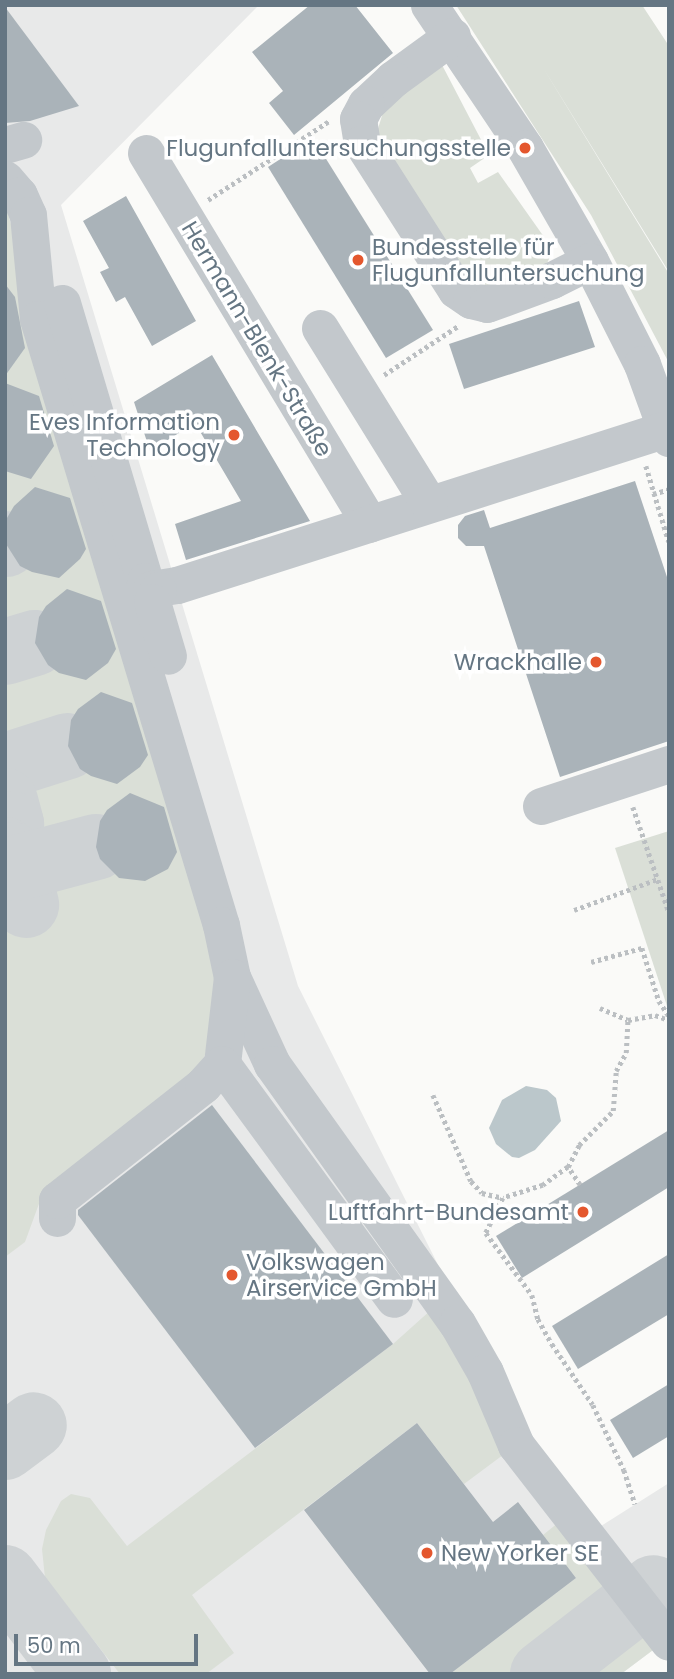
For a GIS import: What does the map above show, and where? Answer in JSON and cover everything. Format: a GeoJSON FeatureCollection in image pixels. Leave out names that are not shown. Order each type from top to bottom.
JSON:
{"type":"FeatureCollection","features":[{"type":"Feature","properties":{"kind":"street"},"geometry":{"type":"LineString","coordinates":[[62,303],[145,581],[151,589],[158,590],[429,504],[667,434],[642,364],[590,261],[525,148],[429,5]]}},
{"type":"Feature","properties":{"kind":"street"},"geometry":{"type":"LineString","coordinates":[[452,36],[393,79],[366,104],[358,119],[362,143],[456,290],[471,300],[487,304],[552,280],[590,261]]}},
{"type":"Feature","properties":{"kind":"street","name":"Hermann-Blenk-Straße"},"geometry":{"type":"LineString","coordinates":[[146,153],[370,524]]}},
{"type":"Feature","properties":{"kind":"street"},"geometry":{"type":"LineString","coordinates":[[5,179],[19,195],[28,215],[38,319],[221,925],[232,977],[272,1064],[457,1323],[485,1372],[516,1445],[669,1642]]}},
{"type":"Feature","properties":{"kind":"street"},"geometry":{"type":"LineString","coordinates":[[320,328],[429,504]]}},
{"type":"Feature","properties":{"kind":"street"},"geometry":{"type":"LineString","coordinates":[[158,590],[152,602],[168,656]]}},
{"type":"Feature","properties":{"kind":"street"},"geometry":{"type":"LineString","coordinates":[[541,806],[669,764]]}},
{"type":"Feature","properties":{"kind":"street"},"geometry":{"type":"LineString","coordinates":[[57,1218],[57,1200],[202,1085],[222,1064],[232,977]]}},
{"type":"Feature","properties":{"kind":"street"},"geometry":{"type":"LineString","coordinates":[[222,1064],[394,1299]]}},
{"type":"Feature","properties":{"kind":"path"},"geometry":{"type":"LineString","coordinates":[[183,217],[325,121],[358,119]]}},
{"type":"Feature","properties":{"kind":"path"},"geometry":{"type":"LineString","coordinates":[[359,391],[456,328],[471,300]]}},
{"type":"Feature","properties":{"kind":"path"},"geometry":{"type":"LineString","coordinates":[[653,494],[669,489]]}},
{"type":"Feature","properties":{"kind":"path"},"geometry":{"type":"LineString","coordinates":[[624,778],[669,912]]}},
{"type":"Feature","properties":{"kind":"path"},"geometry":{"type":"LineString","coordinates":[[574,910],[657,879]]}},
{"type":"Feature","properties":{"kind":"path"},"geometry":{"type":"LineString","coordinates":[[591,962],[642,948],[659,1001],[669,1018]]}},
{"type":"Feature","properties":{"kind":"path"},"geometry":{"type":"LineString","coordinates":[[600,1008],[628,1020],[655,1015],[669,1018]]}},
{"type":"Feature","properties":{"kind":"path"},"geometry":{"type":"LineString","coordinates":[[433,1095],[471,1181],[482,1193],[503,1198],[543,1185],[568,1167],[579,1145],[613,1111],[616,1071],[626,1053],[628,1020]]}},
{"type":"Feature","properties":{"kind":"path"},"geometry":{"type":"LineString","coordinates":[[568,1167],[580,1185]]}},
{"type":"Feature","properties":{"kind":"path"},"geometry":{"type":"LineString","coordinates":[[503,1198],[489,1222],[486,1233],[532,1295],[538,1319],[593,1405],[624,1470],[635,1504]]}},
{"type":"Feature","properties":{"kind":"shaded area"},"geometry":{"type":"Polygon","coordinates":[[[5,5],[259,5],[61,205],[298,986],[526,1440],[601,1526],[669,1483],[669,1638],[621,1674],[5,1674],[5,5]]]}},
{"type":"Feature","properties":{"kind":"shaded area"},"geometry":{"type":"Polygon","coordinates":[[[456,5],[642,5],[669,46],[669,272],[542,66],[669,274],[669,363],[591,215],[456,5]]]}},
{"type":"Feature","properties":{"kind":"shaded area"},"geometry":{"type":"Polygon","coordinates":[[[441,63],[489,155],[470,168],[478,183],[498,172],[549,244],[552,253],[546,265],[501,293],[451,271],[377,132],[384,109],[441,63]]]}},
{"type":"Feature","properties":{"kind":"shaded area"},"geometry":{"type":"Polygon","coordinates":[[[5,203],[218,957],[214,1020],[201,1070],[44,1190],[25,1242],[5,1257],[5,203]]]}},
{"type":"Feature","properties":{"kind":"shaded area"},"geometry":{"type":"Polygon","coordinates":[[[669,831],[669,1012],[615,848],[669,831]]]}},
{"type":"Feature","properties":{"kind":"shaded area"},"geometry":{"type":"Polygon","coordinates":[[[526,1086],[547,1090],[556,1098],[561,1121],[535,1150],[519,1158],[512,1157],[496,1144],[489,1128],[502,1100],[526,1086]]]}},
{"type":"Feature","properties":{"kind":"shaded area"},"geometry":{"type":"Polygon","coordinates":[[[432,1309],[511,1449],[464,1484],[417,1423],[192,1595],[234,1653],[206,1674],[120,1674],[45,1578],[42,1549],[46,1530],[61,1501],[71,1494],[90,1498],[127,1546],[393,1344],[432,1309]]]}},
{"type":"Feature","properties":{"kind":"shaded area"},"geometry":{"type":"Polygon","coordinates":[[[564,1518],[620,1589],[510,1674],[450,1674],[576,1578],[543,1535],[564,1518]]]}},
{"type":"Feature","properties":{"kind":"shaded area"},"geometry":{"type":"Polygon","coordinates":[[[667,1603],[669,1638],[621,1674],[574,1674],[667,1603]]]}},
{"type":"Feature","properties":{"kind":"building"},"geometry":{"type":"Polygon","coordinates":[[[310,5],[355,5],[393,53],[294,135],[269,103],[283,91],[252,52],[310,5]]]}},
{"type":"Feature","properties":{"kind":"building"},"geometry":{"type":"Polygon","coordinates":[[[5,7],[79,106],[30,121],[5,123],[5,7]]]}},
{"type":"Feature","properties":{"kind":"building","name":"Bundesstelle für Flugunfalluntersuchung"},"geometry":{"type":"Polygon","coordinates":[[[313,138],[433,330],[386,358],[268,167],[313,138]]]}},
{"type":"Feature","properties":{"kind":"building"},"geometry":{"type":"Polygon","coordinates":[[[126,196],[196,321],[152,346],[125,297],[116,302],[100,272],[109,268],[83,221],[126,196]]]}},
{"type":"Feature","properties":{"kind":"building"},"geometry":{"type":"Polygon","coordinates":[[[5,284],[15,297],[25,348],[5,376],[5,284]]]}},
{"type":"Feature","properties":{"kind":"building"},"geometry":{"type":"Polygon","coordinates":[[[579,301],[595,347],[464,389],[449,344],[579,301]]]}},
{"type":"Feature","properties":{"kind":"building"},"geometry":{"type":"Polygon","coordinates":[[[212,355],[310,521],[186,560],[175,524],[241,501],[195,423],[150,451],[134,402],[212,355]]]}},
{"type":"Feature","properties":{"kind":"building"},"geometry":{"type":"Polygon","coordinates":[[[5,383],[39,396],[54,446],[31,479],[5,471],[5,383]]]}},
{"type":"Feature","properties":{"kind":"building","name":"Wrackhalle"},"geometry":{"type":"Polygon","coordinates":[[[635,481],[669,583],[669,741],[560,777],[484,546],[466,546],[458,538],[458,525],[465,516],[484,510],[490,528],[635,481]]]}},
{"type":"Feature","properties":{"kind":"building"},"geometry":{"type":"Polygon","coordinates":[[[35,487],[70,498],[86,549],[80,559],[59,578],[32,572],[20,566],[6,544],[7,518],[14,506],[35,487]]]}},
{"type":"Feature","properties":{"kind":"building"},"geometry":{"type":"Polygon","coordinates":[[[67,589],[101,601],[116,649],[108,663],[86,680],[59,673],[48,665],[35,643],[39,617],[46,606],[67,589]]]}},
{"type":"Feature","properties":{"kind":"building"},"geometry":{"type":"Polygon","coordinates":[[[101,692],[132,703],[148,755],[140,767],[117,784],[91,776],[80,769],[68,746],[71,720],[78,709],[101,692]]]}},
{"type":"Feature","properties":{"kind":"building"},"geometry":{"type":"Polygon","coordinates":[[[130,793],[164,807],[177,852],[168,869],[145,881],[119,878],[100,859],[96,847],[100,821],[107,810],[130,793]]]}},
{"type":"Feature","properties":{"kind":"building","name":"Volkswagen Airservice GmbH"},"geometry":{"type":"Polygon","coordinates":[[[212,1105],[393,1344],[255,1448],[78,1215],[78,1210],[212,1105]]]}},
{"type":"Feature","properties":{"kind":"building","name":"Luftfahrt-Bundesamt"},"geometry":{"type":"Polygon","coordinates":[[[669,1130],[669,1187],[522,1278],[496,1236],[669,1130]]]}},
{"type":"Feature","properties":{"kind":"building"},"geometry":{"type":"Polygon","coordinates":[[[669,1254],[669,1314],[578,1369],[552,1326],[669,1254]]]}},
{"type":"Feature","properties":{"kind":"building"},"geometry":{"type":"Polygon","coordinates":[[[669,1384],[669,1436],[633,1458],[610,1420],[669,1384]]]}},
{"type":"Feature","properties":{"kind":"building","name":"New Yorker SE"},"geometry":{"type":"Polygon","coordinates":[[[417,1423],[493,1522],[518,1502],[576,1578],[450,1674],[430,1674],[304,1510],[417,1423]]]}},
{"type":"Feature","properties":{"kind":"taxiway"},"geometry":{"type":"LineString","coordinates":[[5,652],[35,643]]}},
{"type":"Feature","properties":{"kind":"taxiway"},"geometry":{"type":"LineString","coordinates":[[5,766],[68,746]]}},
{"type":"Feature","properties":{"kind":"taxiway"},"geometry":{"type":"LineString","coordinates":[[5,801],[11,824],[5,850],[12,855],[17,868],[26,905]]}},
{"type":"Feature","properties":{"kind":"taxiway"},"geometry":{"type":"LineString","coordinates":[[17,868],[96,847]]}},
{"type":"Feature","properties":{"kind":"taxiway"},"geometry":{"type":"LineString","coordinates":[[5,1447],[34,1425]]}},
{"type":"Feature","properties":{"kind":"taxiway"},"geometry":{"type":"LineString","coordinates":[[5,1578],[78,1674]]}},
{"type":"Feature","properties":{"kind":"taxiway"},"geometry":{"type":"LineString","coordinates":[[543,1674],[654,1588]]}},
{"type":"Feature","properties":{"kind":"place","name":"Flugunfalluntersuchungsstelle"},"geometry":{"type":"Point","coordinates":[525,148]}},
{"type":"Feature","properties":{"kind":"place","name":"Bundesstelle für Flugunfalluntersuchung"},"geometry":{"type":"Point","coordinates":[358,260]}},
{"type":"Feature","properties":{"kind":"place","name":"Eves Information Technology"},"geometry":{"type":"Point","coordinates":[234,435]}},
{"type":"Feature","properties":{"kind":"place","name":"Wrackhalle"},"geometry":{"type":"Point","coordinates":[596,662]}},
{"type":"Feature","properties":{"kind":"place","name":"Luftfahrt-Bundesamt"},"geometry":{"type":"Point","coordinates":[583,1212]}},
{"type":"Feature","properties":{"kind":"place","name":"Volkswagen Airservice GmbH"},"geometry":{"type":"Point","coordinates":[232,1275]}},
{"type":"Feature","properties":{"kind":"place","name":"New Yorker SE"},"geometry":{"type":"Point","coordinates":[427,1553]}}]}
